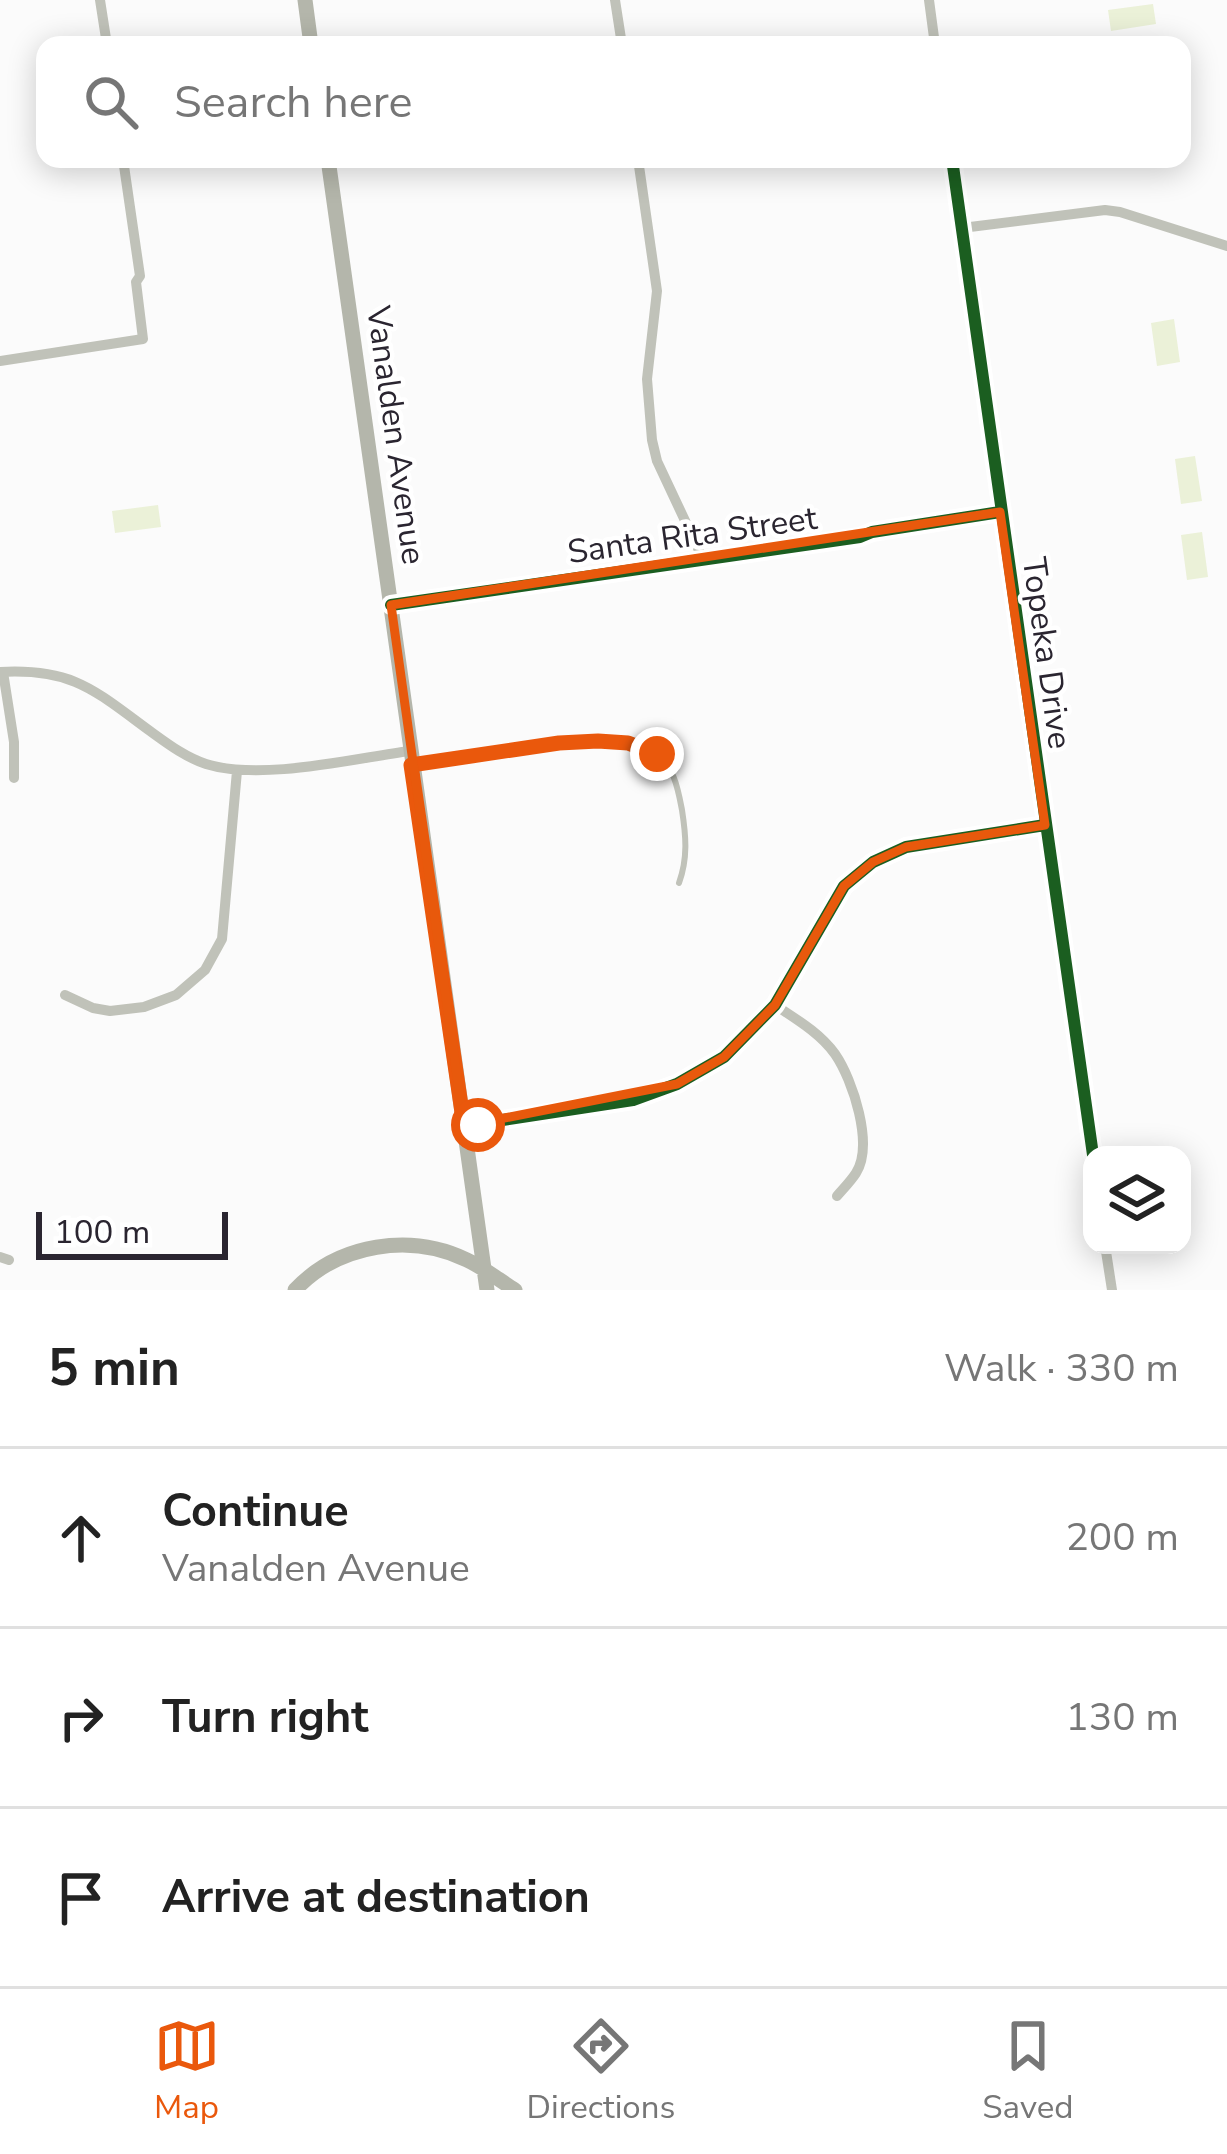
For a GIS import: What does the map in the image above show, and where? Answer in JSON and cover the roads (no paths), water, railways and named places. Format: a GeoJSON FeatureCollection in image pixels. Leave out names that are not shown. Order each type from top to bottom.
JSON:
{"type":"FeatureCollection","features":[{"type":"Feature","properties":{"kind":"main road"},"geometry":{"type":"LineString","coordinates":[[305,0],[310,36]]}},
{"type":"Feature","properties":{"kind":"main road","name":"Vanalden Avenue"},"geometry":{"type":"LineString","coordinates":[[329,168],[487,1290]]}},
{"type":"Feature","properties":{"kind":"main road"},"geometry":{"type":"LineString","coordinates":[[296,1290],[338,1259],[366,1248],[398,1244],[463,1258],[515,1290]]}},
{"type":"Feature","properties":{"kind":"street"},"geometry":{"type":"LineString","coordinates":[[100,0],[106,36]]}},
{"type":"Feature","properties":{"kind":"street"},"geometry":{"type":"LineString","coordinates":[[616,0],[621,36]]}},
{"type":"Feature","properties":{"kind":"street"},"geometry":{"type":"LineString","coordinates":[[929,0],[934,36]]}},
{"type":"Feature","properties":{"kind":"street"},"geometry":{"type":"LineString","coordinates":[[0,361],[143,339],[136,282],[140,276],[124,168]]}},
{"type":"Feature","properties":{"kind":"street"},"geometry":{"type":"LineString","coordinates":[[639,168],[657,291],[647,379],[652,440],[704,559]]}},
{"type":"Feature","properties":{"kind":"street","name":"Topeka Drive"},"geometry":{"type":"LineString","coordinates":[[953,168],[1092,1146]]}},
{"type":"Feature","properties":{"kind":"street"},"geometry":{"type":"LineString","coordinates":[[962,228],[1105,210],[1227,246]]}},
{"type":"Feature","properties":{"kind":"street","name":"Santa Rita Street"},"geometry":{"type":"LineString","coordinates":[[391,605],[860,538],[872,532],[1000,512]]}},
{"type":"Feature","properties":{"kind":"street"},"geometry":{"type":"LineString","coordinates":[[14,778],[14,742],[1,672],[42,671],[79,682],[173,748],[203,763],[237,771],[410,758]]}},
{"type":"Feature","properties":{"kind":"street"},"geometry":{"type":"LineString","coordinates":[[64,994],[110,1011],[144,1007],[176,995],[205,970],[222,940],[237,771]]}},
{"type":"Feature","properties":{"kind":"street"},"geometry":{"type":"LineString","coordinates":[[464,1126],[633,1100],[677,1084],[724,1057],[775,1005],[844,886],[873,862],[906,847],[1045,825]]}},
{"type":"Feature","properties":{"kind":"street"},"geometry":{"type":"LineString","coordinates":[[775,1005],[813,1031],[833,1052],[852,1084],[862,1150],[859,1171],[837,1196]]}},
{"type":"Feature","properties":{"kind":"street"},"geometry":{"type":"LineString","coordinates":[[1106,1254],[1112,1290]]}},
{"type":"Feature","properties":{"kind":"lane"},"geometry":{"type":"LineString","coordinates":[[410,758],[598,741],[628,743],[657,754],[670,767],[680,801],[686,865],[679,883]]}}]}
